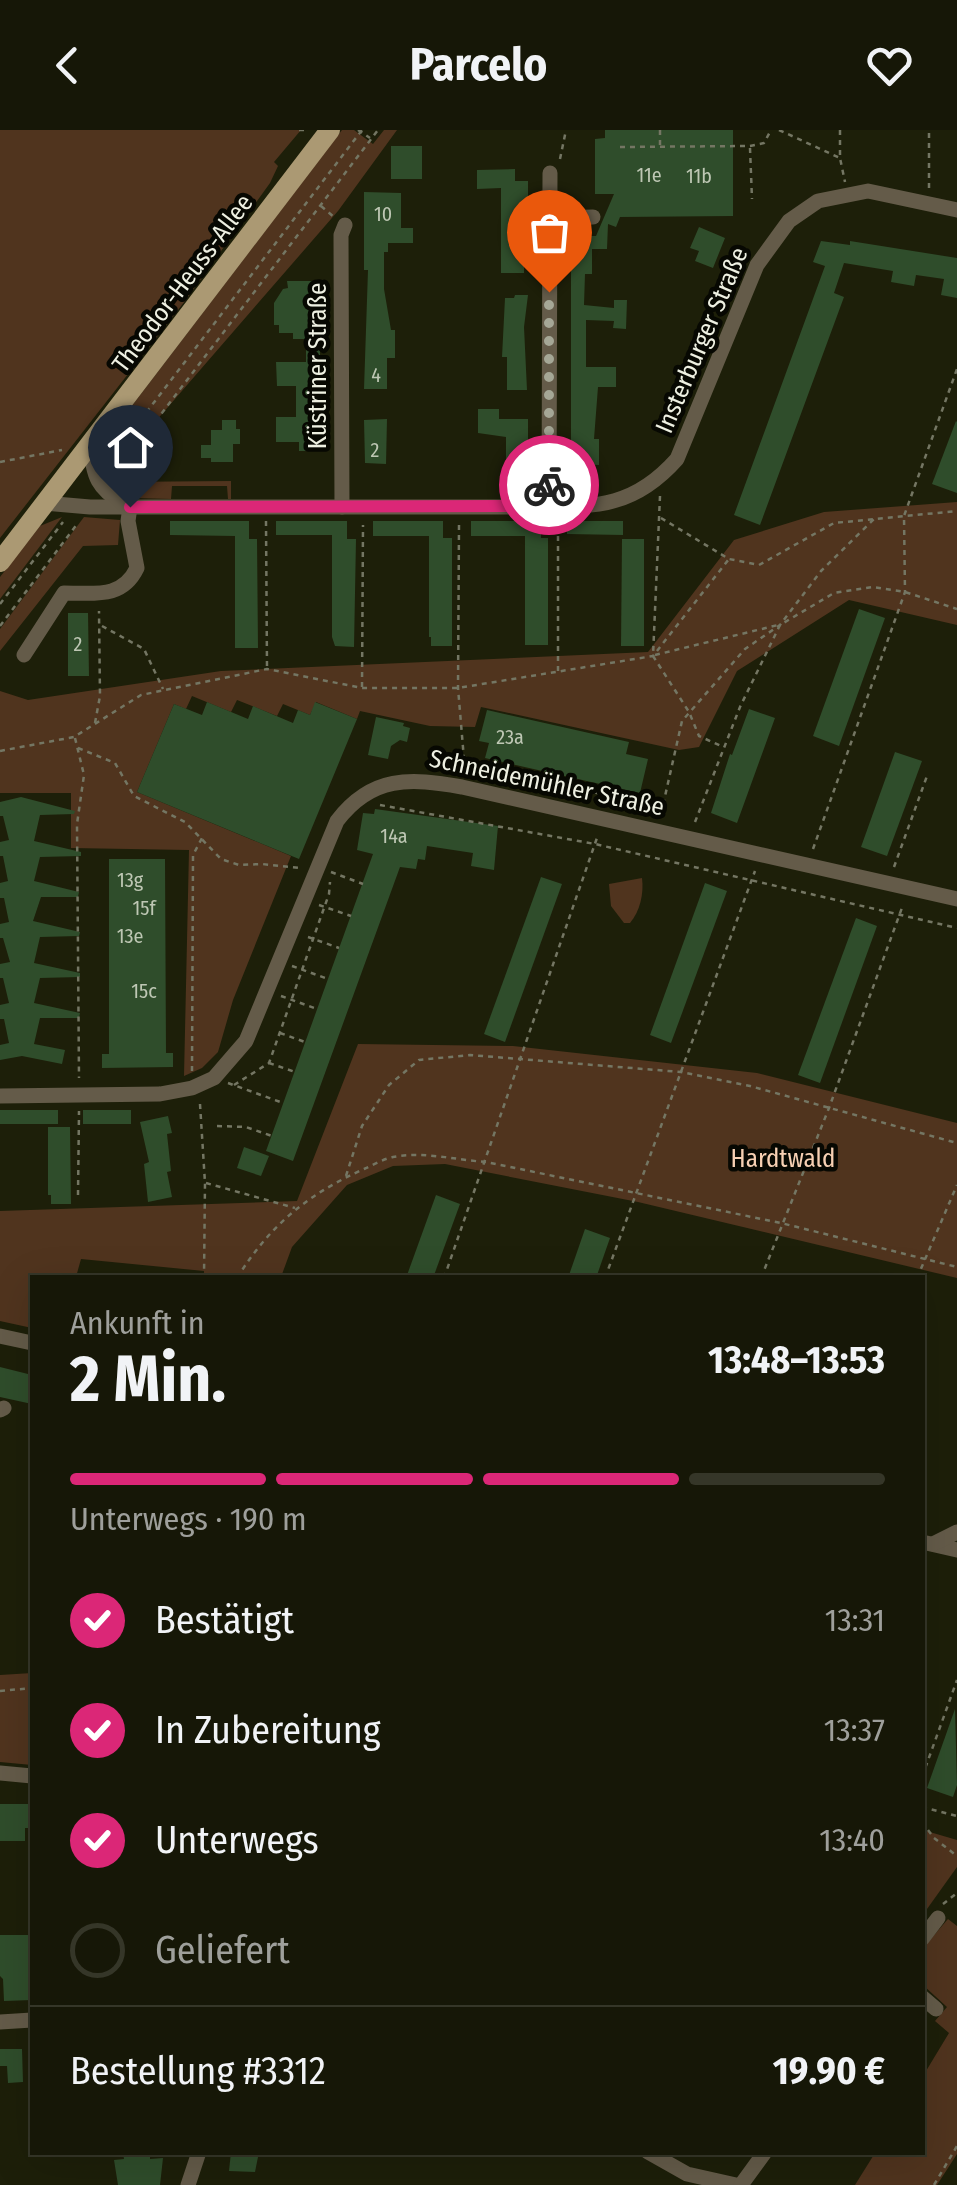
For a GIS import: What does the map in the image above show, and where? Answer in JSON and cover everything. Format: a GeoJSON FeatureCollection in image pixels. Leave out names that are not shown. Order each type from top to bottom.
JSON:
{"type":"FeatureCollection","features":[{"type":"Feature","properties":{"kind":"main road","name":"Theodor-Heuss-Allee"},"geometry":{"type":"LineString","coordinates":[[0,562],[330,130]]}},
{"type":"Feature","properties":{"kind":"street"},"geometry":{"type":"LineString","coordinates":[[550,174],[554,506]]}},
{"type":"Feature","properties":{"kind":"street","name":"Insterburger Straße"},"geometry":{"type":"LineString","coordinates":[[44,503],[82,507],[459,507],[590,506],[621,502],[659,480],[678,459],[763,254],[800,212],[818,201],[847,193],[878,193],[957,210]]}},
{"type":"Feature","properties":{"kind":"street"},"geometry":{"type":"LineString","coordinates":[[549,218],[593,218]]}},
{"type":"Feature","properties":{"kind":"street","name":"Küstriner Straße"},"geometry":{"type":"LineString","coordinates":[[342,507],[341,234],[345,225]]}},
{"type":"Feature","properties":{"kind":"street"},"geometry":{"type":"LineString","coordinates":[[24,655],[64,594],[114,592],[127,584],[137,568],[128,521],[130,507],[99,485],[91,444]]}},
{"type":"Feature","properties":{"kind":"street","name":"Schneidemühler Straße"},"geometry":{"type":"LineString","coordinates":[[202,1084],[246,1040],[337,821],[373,789],[415,780],[462,787],[957,899]]}},
{"type":"Feature","properties":{"kind":"street"},"geometry":{"type":"LineString","coordinates":[[0,1096],[160,1094],[202,1084]]}},
{"type":"Feature","properties":{"kind":"street"},"geometry":{"type":"LineString","coordinates":[[0,1336],[30,1343]]}},
{"type":"Feature","properties":{"kind":"street"},"geometry":{"type":"LineString","coordinates":[[928,1543],[957,1532]]}},
{"type":"Feature","properties":{"kind":"street"},"geometry":{"type":"LineString","coordinates":[[928,1543],[957,1550]]}},
{"type":"Feature","properties":{"kind":"street"},"geometry":{"type":"LineString","coordinates":[[0,1773],[30,1776]]}},
{"type":"Feature","properties":{"kind":"street"},"geometry":{"type":"LineString","coordinates":[[925,1936],[938,1918]]}},
{"type":"Feature","properties":{"kind":"street"},"geometry":{"type":"LineString","coordinates":[[925,2000],[936,2009]]}},
{"type":"Feature","properties":{"kind":"street"},"geometry":{"type":"LineString","coordinates":[[0,2022],[30,2020]]}},
{"type":"Feature","properties":{"kind":"street"},"geometry":{"type":"LineString","coordinates":[[188,2185],[198,2155]]}},
{"type":"Feature","properties":{"kind":"street"},"geometry":{"type":"LineString","coordinates":[[653,2155],[687,2174],[739,2185],[763,2155]]}},
{"type":"Feature","properties":{"kind":"path"},"geometry":{"type":"LineString","coordinates":[[99,485],[378,130]]}},
{"type":"Feature","properties":{"kind":"path"},"geometry":{"type":"LineString","coordinates":[[550,174],[558,172],[566,130]]}},
{"type":"Feature","properties":{"kind":"path"},"geometry":{"type":"LineString","coordinates":[[660,130],[660,147]]}},
{"type":"Feature","properties":{"kind":"path"},"geometry":{"type":"LineString","coordinates":[[620,147],[750,146],[764,142],[770,130]]}},
{"type":"Feature","properties":{"kind":"path"},"geometry":{"type":"LineString","coordinates":[[779,130],[840,158]]}},
{"type":"Feature","properties":{"kind":"path"},"geometry":{"type":"LineString","coordinates":[[840,130],[840,158],[847,193]]}},
{"type":"Feature","properties":{"kind":"path"},"geometry":{"type":"LineString","coordinates":[[928,204],[929,130]]}},
{"type":"Feature","properties":{"kind":"path"},"geometry":{"type":"LineString","coordinates":[[99,485],[361,131],[371,139]]}},
{"type":"Feature","properties":{"kind":"path"},"geometry":{"type":"LineString","coordinates":[[750,146],[752,199]]}},
{"type":"Feature","properties":{"kind":"path"},"geometry":{"type":"LineString","coordinates":[[808,864],[904,592],[904,516],[957,368]]}},
{"type":"Feature","properties":{"kind":"path"},"geometry":{"type":"LineString","coordinates":[[0,462],[91,444]]}},
{"type":"Feature","properties":{"kind":"path"},"geometry":{"type":"LineString","coordinates":[[659,480],[661,518],[653,656],[689,712],[699,736],[723,746]]}},
{"type":"Feature","properties":{"kind":"path"},"geometry":{"type":"LineString","coordinates":[[554,506],[558,673]]}},
{"type":"Feature","properties":{"kind":"path"},"geometry":{"type":"LineString","coordinates":[[0,604],[82,507]]}},
{"type":"Feature","properties":{"kind":"path"},"geometry":{"type":"LineString","coordinates":[[0,626],[82,507]]}},
{"type":"Feature","properties":{"kind":"path"},"geometry":{"type":"LineString","coordinates":[[266,507],[266,669]]}},
{"type":"Feature","properties":{"kind":"path"},"geometry":{"type":"LineString","coordinates":[[362,688],[363,507]]}},
{"type":"Feature","properties":{"kind":"path"},"geometry":{"type":"LineString","coordinates":[[459,507],[458,688],[466,764],[462,787]]}},
{"type":"Feature","properties":{"kind":"path"},"geometry":{"type":"LineString","coordinates":[[661,518],[729,559],[760,566],[834,523],[957,512]]}},
{"type":"Feature","properties":{"kind":"path"},"geometry":{"type":"LineString","coordinates":[[690,838],[723,746],[780,625],[821,570],[876,517]]}},
{"type":"Feature","properties":{"kind":"path"},"geometry":{"type":"LineString","coordinates":[[653,656],[729,559]]}},
{"type":"Feature","properties":{"kind":"path"},"geometry":{"type":"LineString","coordinates":[[658,831],[682,720],[745,649],[834,593],[872,587],[957,608]]}},
{"type":"Feature","properties":{"kind":"path"},"geometry":{"type":"LineString","coordinates":[[95,724],[100,696],[100,624],[144,648],[164,690]]}},
{"type":"Feature","properties":{"kind":"path"},"geometry":{"type":"LineString","coordinates":[[0,751],[74,737],[141,694],[266,669],[362,688],[458,688],[653,656],[780,625]]}},
{"type":"Feature","properties":{"kind":"path"},"geometry":{"type":"LineString","coordinates":[[74,737],[84,775],[76,824],[78,1195]]}},
{"type":"Feature","properties":{"kind":"path"},"geometry":{"type":"LineString","coordinates":[[77,748],[115,763],[134,796],[185,822],[221,859],[240,866],[295,866],[313,872]]}},
{"type":"Feature","properties":{"kind":"path"},"geometry":{"type":"LineString","coordinates":[[466,764],[662,808]]}},
{"type":"Feature","properties":{"kind":"path"},"geometry":{"type":"LineString","coordinates":[[888,883],[926,776]]}},
{"type":"Feature","properties":{"kind":"path"},"geometry":{"type":"LineString","coordinates":[[376,804],[595,844],[957,928]]}},
{"type":"Feature","properties":{"kind":"path"},"geometry":{"type":"LineString","coordinates":[[445,1275],[486,1162],[518,1056],[604,818]]}},
{"type":"Feature","properties":{"kind":"path"},"geometry":{"type":"LineString","coordinates":[[202,838],[193,855],[205,1182],[204,1275]]}},
{"type":"Feature","properties":{"kind":"path"},"geometry":{"type":"LineString","coordinates":[[607,1275],[761,854]]}},
{"type":"Feature","properties":{"kind":"path"},"geometry":{"type":"LineString","coordinates":[[234,1085],[269,1063],[325,907],[331,872],[363,884]]}},
{"type":"Feature","properties":{"kind":"path"},"geometry":{"type":"LineString","coordinates":[[762,1275],[910,888]]}},
{"type":"Feature","properties":{"kind":"path"},"geometry":{"type":"LineString","coordinates":[[302,899],[351,916]]}},
{"type":"Feature","properties":{"kind":"path"},"geometry":{"type":"LineString","coordinates":[[290,931],[339,948]]}},
{"type":"Feature","properties":{"kind":"path"},"geometry":{"type":"LineString","coordinates":[[278,961],[328,979]]}},
{"type":"Feature","properties":{"kind":"path"},"geometry":{"type":"LineString","coordinates":[[266,991],[317,1010]]}},
{"type":"Feature","properties":{"kind":"path"},"geometry":{"type":"LineString","coordinates":[[280,1032],[306,1042]]}},
{"type":"Feature","properties":{"kind":"path"},"geometry":{"type":"LineString","coordinates":[[346,1177],[362,1126],[389,1085],[419,1060],[470,1055],[681,1072],[750,1086],[957,1142]]}},
{"type":"Feature","properties":{"kind":"path"},"geometry":{"type":"LineString","coordinates":[[269,1063],[295,1072]]}},
{"type":"Feature","properties":{"kind":"path"},"geometry":{"type":"LineString","coordinates":[[202,1084],[234,1085],[284,1103]]}},
{"type":"Feature","properties":{"kind":"path"},"geometry":{"type":"LineString","coordinates":[[217,1126],[246,1127],[272,1136]]}},
{"type":"Feature","properties":{"kind":"path"},"geometry":{"type":"LineString","coordinates":[[239,1275],[258,1243],[295,1208],[346,1177],[392,1157],[486,1162],[781,1223],[957,1267]]}},
{"type":"Feature","properties":{"kind":"path"},"geometry":{"type":"LineString","coordinates":[[205,1182],[295,1208]]}},
{"type":"Feature","properties":{"kind":"path"},"geometry":{"type":"LineString","coordinates":[[918,1275],[957,1184]]}},
{"type":"Feature","properties":{"kind":"path"},"geometry":{"type":"LineString","coordinates":[[925,1769],[957,1680]]}},
{"type":"Feature","properties":{"kind":"path"},"geometry":{"type":"LineString","coordinates":[[0,1692],[30,1688]]}},
{"type":"Feature","properties":{"kind":"path"},"geometry":{"type":"LineString","coordinates":[[925,1807],[957,1816]]}},
{"type":"Feature","properties":{"kind":"path"},"geometry":{"type":"LineString","coordinates":[[925,1826],[957,1856]]}},
{"type":"Feature","properties":{"kind":"path"},"geometry":{"type":"LineString","coordinates":[[934,2185],[957,2146]]}},
{"type":"Feature","properties":{"kind":"green space"},"geometry":{"type":"Polygon","coordinates":[[[0,130],[301,130],[274,162],[278,166],[270,183],[185,301],[0,538],[0,130]]]}},
{"type":"Feature","properties":{"kind":"green space"},"geometry":{"type":"Polygon","coordinates":[[[342,130],[354,130],[373,144],[384,130],[397,130],[338,211],[103,482],[98,463],[102,445],[342,130]]]}},
{"type":"Feature","properties":{"kind":"green space"},"geometry":{"type":"Polygon","coordinates":[[[231,481],[231,499],[227,486],[172,486],[171,499],[133,498],[109,487],[113,482],[231,481]]]}},
{"type":"Feature","properties":{"kind":"green space"},"geometry":{"type":"Polygon","coordinates":[[[957,502],[957,625],[849,600],[737,671],[699,747],[679,750],[481,707],[475,727],[430,726],[360,711],[357,719],[316,702],[310,715],[283,704],[277,716],[237,700],[231,712],[192,696],[186,709],[174,704],[137,792],[291,856],[233,1000],[218,1052],[202,1068],[184,1076],[189,850],[71,848],[71,793],[0,793],[0,691],[28,700],[221,671],[648,652],[734,540],[824,512],[957,502]]]}},
{"type":"Feature","properties":{"kind":"green space"},"geometry":{"type":"Polygon","coordinates":[[[62,517],[0,599],[0,577],[40,526],[62,517]]]}},
{"type":"Feature","properties":{"kind":"green space"},"geometry":{"type":"Polygon","coordinates":[[[84,517],[120,520],[118,545],[83,546],[0,651],[0,629],[84,517]]]}},
{"type":"Feature","properties":{"kind":"green space"},"geometry":{"type":"Polygon","coordinates":[[[642,878],[639,908],[630,923],[624,923],[611,906],[609,884],[642,878]]]}},
{"type":"Feature","properties":{"kind":"green space","name":"Hardtwald"},"geometry":{"type":"Polygon","coordinates":[[[358,1044],[513,1046],[757,1073],[957,1123],[957,1278],[638,1202],[445,1164],[393,1166],[347,1185],[292,1247],[282,1275],[204,1275],[204,1271],[81,1259],[77,1275],[30,1275],[30,1328],[0,1321],[0,1211],[297,1201],[358,1044]]]}},
{"type":"Feature","properties":{"kind":"green space"},"geometry":{"type":"Polygon","coordinates":[[[30,1673],[30,1765],[0,1762],[0,1675],[30,1673]]]}},
{"type":"Feature","properties":{"kind":"green space"},"geometry":{"type":"Polygon","coordinates":[[[925,1831],[957,1840],[957,1867],[927,1909],[925,1831]]]}},
{"type":"Feature","properties":{"kind":"green space"},"geometry":{"type":"Polygon","coordinates":[[[948,1919],[957,1926],[957,2154],[937,2185],[855,2185],[874,2155],[925,2155],[925,2073],[949,2033],[935,2021],[947,2007],[925,1987],[925,1946],[948,1919]]]}},
{"type":"Feature","properties":{"kind":"building"},"geometry":{"type":"Polygon","coordinates":[[[605,130],[733,130],[733,216],[620,217],[616,227],[608,224],[607,249],[592,249],[592,274],[585,274],[584,305],[614,308],[614,300],[627,300],[626,329],[613,328],[614,321],[586,320],[586,367],[616,367],[616,387],[598,387],[594,439],[599,439],[599,465],[571,464],[571,236],[596,236],[614,194],[595,194],[595,139],[605,138],[605,130]]]}},
{"type":"Feature","properties":{"kind":"building"},"geometry":{"type":"Polygon","coordinates":[[[391,146],[422,146],[422,179],[391,179],[391,146]]]}},
{"type":"Feature","properties":{"kind":"building"},"geometry":{"type":"Polygon","coordinates":[[[515,169],[515,181],[528,181],[528,260],[524,260],[524,273],[501,273],[501,188],[477,189],[477,170],[515,169]]]}},
{"type":"Feature","properties":{"kind":"building"},"geometry":{"type":"Polygon","coordinates":[[[364,192],[401,193],[401,228],[413,228],[413,243],[388,243],[388,252],[384,252],[384,289],[391,330],[395,330],[395,358],[387,358],[387,389],[364,389],[368,270],[364,270],[364,192]]]}},
{"type":"Feature","properties":{"kind":"building"},"geometry":{"type":"Polygon","coordinates":[[[699,227],[725,238],[713,268],[695,261],[699,251],[690,248],[699,227]]]}},
{"type":"Feature","properties":{"kind":"building"},"geometry":{"type":"Polygon","coordinates":[[[821,241],[850,245],[850,241],[957,258],[957,298],[941,295],[944,279],[916,275],[914,286],[891,282],[893,271],[844,263],[834,293],[844,297],[760,525],[734,515],[825,266],[813,262],[821,241]]]}},
{"type":"Feature","properties":{"kind":"building"},"geometry":{"type":"Polygon","coordinates":[[[287,281],[322,281],[316,339],[320,339],[317,417],[323,418],[323,451],[299,451],[299,442],[276,442],[276,417],[296,417],[296,386],[277,386],[276,362],[306,362],[306,339],[293,339],[293,333],[279,333],[279,325],[274,325],[274,303],[288,288],[287,281]]]}},
{"type":"Feature","properties":{"kind":"building"},"geometry":{"type":"Polygon","coordinates":[[[528,295],[524,327],[527,390],[507,390],[507,357],[502,357],[505,298],[528,295]]]}},
{"type":"Feature","properties":{"kind":"building"},"geometry":{"type":"Polygon","coordinates":[[[478,409],[499,409],[499,419],[528,419],[528,463],[506,463],[506,437],[478,433],[478,409]]]}},
{"type":"Feature","properties":{"kind":"building"},"geometry":{"type":"Polygon","coordinates":[[[387,419],[386,464],[365,463],[364,420],[387,419]]]}},
{"type":"Feature","properties":{"kind":"building"},"geometry":{"type":"Polygon","coordinates":[[[222,420],[236,420],[236,429],[240,429],[240,444],[233,444],[233,462],[201,458],[201,445],[211,445],[211,430],[222,430],[222,420]]]}},
{"type":"Feature","properties":{"kind":"building"},"geometry":{"type":"Polygon","coordinates":[[[957,422],[957,493],[932,484],[957,422]]]}},
{"type":"Feature","properties":{"kind":"building"},"geometry":{"type":"Polygon","coordinates":[[[170,521],[249,521],[249,539],[257,539],[258,648],[235,648],[235,536],[170,535],[170,521]]]}},
{"type":"Feature","properties":{"kind":"building"},"geometry":{"type":"Polygon","coordinates":[[[276,521],[347,521],[347,539],[356,539],[354,647],[335,646],[332,637],[332,535],[276,535],[276,521]]]}},
{"type":"Feature","properties":{"kind":"building"},"geometry":{"type":"Polygon","coordinates":[[[373,521],[443,521],[443,538],[452,538],[452,646],[431,646],[429,637],[429,536],[373,536],[373,521]]]}},
{"type":"Feature","properties":{"kind":"building"},"geometry":{"type":"Polygon","coordinates":[[[471,521],[541,521],[541,538],[548,538],[548,645],[525,645],[525,536],[471,536],[471,521]]]}},
{"type":"Feature","properties":{"kind":"building"},"geometry":{"type":"Polygon","coordinates":[[[567,521],[623,521],[623,535],[567,534],[567,521]]]}},
{"type":"Feature","properties":{"kind":"building"},"geometry":{"type":"Polygon","coordinates":[[[622,539],[644,539],[644,646],[621,646],[622,539]]]}},
{"type":"Feature","properties":{"kind":"building"},"geometry":{"type":"Polygon","coordinates":[[[859,609],[885,618],[839,746],[813,736],[859,609]]]}},
{"type":"Feature","properties":{"kind":"building"},"geometry":{"type":"Polygon","coordinates":[[[68,613],[88,613],[89,676],[68,676],[68,613]]]}},
{"type":"Feature","properties":{"kind":"building"},"geometry":{"type":"Polygon","coordinates":[[[207,702],[248,719],[253,706],[293,723],[298,710],[310,715],[315,702],[357,719],[299,859],[137,792],[174,704],[202,715],[207,702]]]}},
{"type":"Feature","properties":{"kind":"building"},"geometry":{"type":"Polygon","coordinates":[[[749,709],[775,718],[737,823],[711,813],[749,709]]]}},
{"type":"Feature","properties":{"kind":"building"},"geometry":{"type":"Polygon","coordinates":[[[487,710],[629,742],[626,754],[648,759],[640,793],[485,758],[489,743],[479,741],[487,710]]]}},
{"type":"Feature","properties":{"kind":"building"},"geometry":{"type":"Polygon","coordinates":[[[376,717],[410,728],[407,742],[400,740],[391,746],[388,759],[368,755],[376,717]]]}},
{"type":"Feature","properties":{"kind":"building"},"geometry":{"type":"Polygon","coordinates":[[[895,752],[922,761],[887,856],[861,847],[895,752]]]}},
{"type":"Feature","properties":{"kind":"building"},"geometry":{"type":"Polygon","coordinates":[[[21,797],[75,811],[40,815],[34,841],[81,852],[81,856],[40,857],[34,881],[79,892],[78,897],[41,897],[33,921],[80,932],[79,936],[40,937],[34,963],[80,973],[80,977],[40,978],[34,1003],[80,1013],[79,1018],[40,1018],[34,1044],[65,1050],[62,1064],[22,1056],[0,1060],[0,1045],[9,1043],[4,1019],[0,1019],[0,1005],[9,1003],[0,978],[0,964],[10,962],[0,938],[0,924],[9,922],[4,898],[0,898],[0,883],[8,881],[0,842],[9,840],[0,816],[0,802],[21,797]]]}},
{"type":"Feature","properties":{"kind":"building"},"geometry":{"type":"Polygon","coordinates":[[[375,809],[498,826],[494,870],[471,866],[473,853],[427,846],[425,860],[418,859],[416,869],[400,867],[293,1161],[266,1151],[373,854],[357,850],[363,813],[374,814],[375,809]]]}},
{"type":"Feature","properties":{"kind":"building"},"geometry":{"type":"Polygon","coordinates":[[[109,859],[165,859],[166,1053],[173,1053],[173,1067],[102,1068],[102,1054],[109,1054],[109,859]]]}},
{"type":"Feature","properties":{"kind":"building"},"geometry":{"type":"Polygon","coordinates":[[[541,877],[562,884],[505,1042],[484,1034],[541,877]]]}},
{"type":"Feature","properties":{"kind":"building"},"geometry":{"type":"Polygon","coordinates":[[[705,883],[727,891],[671,1043],[650,1035],[705,883]]]}},
{"type":"Feature","properties":{"kind":"building"},"geometry":{"type":"Polygon","coordinates":[[[856,918],[877,926],[820,1083],[798,1075],[856,918]]]}},
{"type":"Feature","properties":{"kind":"building"},"geometry":{"type":"Polygon","coordinates":[[[0,1110],[58,1110],[58,1124],[0,1124],[0,1110]]]}},
{"type":"Feature","properties":{"kind":"building"},"geometry":{"type":"Polygon","coordinates":[[[83,1110],[131,1110],[131,1124],[83,1124],[83,1110]]]}},
{"type":"Feature","properties":{"kind":"building"},"geometry":{"type":"Polygon","coordinates":[[[168,1116],[172,1133],[167,1134],[171,1171],[167,1172],[172,1197],[148,1202],[144,1164],[149,1162],[140,1122],[168,1116]]]}},
{"type":"Feature","properties":{"kind":"building"},"geometry":{"type":"Polygon","coordinates":[[[48,1127],[70,1127],[71,1204],[51,1204],[48,1195],[48,1127]]]}},
{"type":"Feature","properties":{"kind":"building"},"geometry":{"type":"Polygon","coordinates":[[[244,1147],[269,1156],[261,1176],[237,1168],[244,1147]]]}},
{"type":"Feature","properties":{"kind":"building"},"geometry":{"type":"Polygon","coordinates":[[[436,1195],[460,1204],[434,1275],[407,1275],[436,1195]]]}},
{"type":"Feature","properties":{"kind":"building"},"geometry":{"type":"Polygon","coordinates":[[[585,1229],[610,1238],[597,1275],[569,1275],[585,1229]]]}},
{"type":"Feature","properties":{"kind":"building"},"geometry":{"type":"Polygon","coordinates":[[[0,1367],[30,1374],[30,1404],[0,1397],[0,1367]]]}},
{"type":"Feature","properties":{"kind":"building"},"geometry":{"type":"Polygon","coordinates":[[[955,1709],[957,1785],[953,1797],[927,1788],[955,1709]]]}},
{"type":"Feature","properties":{"kind":"building"},"geometry":{"type":"Polygon","coordinates":[[[0,1804],[30,1804],[30,1828],[25,1828],[25,1841],[0,1841],[0,1804]]]}},
{"type":"Feature","properties":{"kind":"building"},"geometry":{"type":"Polygon","coordinates":[[[0,1935],[30,1935],[30,2000],[4,2001],[0,1935]]]}},
{"type":"Feature","properties":{"kind":"building"},"geometry":{"type":"Polygon","coordinates":[[[0,2049],[22,2049],[23,2082],[8,2083],[7,2066],[0,2066],[0,2049]]]}},
{"type":"Feature","properties":{"kind":"building"},"geometry":{"type":"Polygon","coordinates":[[[123,2155],[163,2158],[160,2185],[118,2185],[114,2160],[124,2159],[123,2155]]]}},
{"type":"Feature","properties":{"kind":"building"},"geometry":{"type":"Polygon","coordinates":[[[231,2155],[258,2155],[255,2172],[229,2171],[231,2155]]]}},
{"type":"Feature","properties":{"kind":"way so far"},"geometry":{"type":"LineString","coordinates":[[549,292],[549,485]]}},
{"type":"Feature","properties":{"kind":"route"},"geometry":{"type":"LineString","coordinates":[[130,507],[549,506],[549,485]]}}]}
